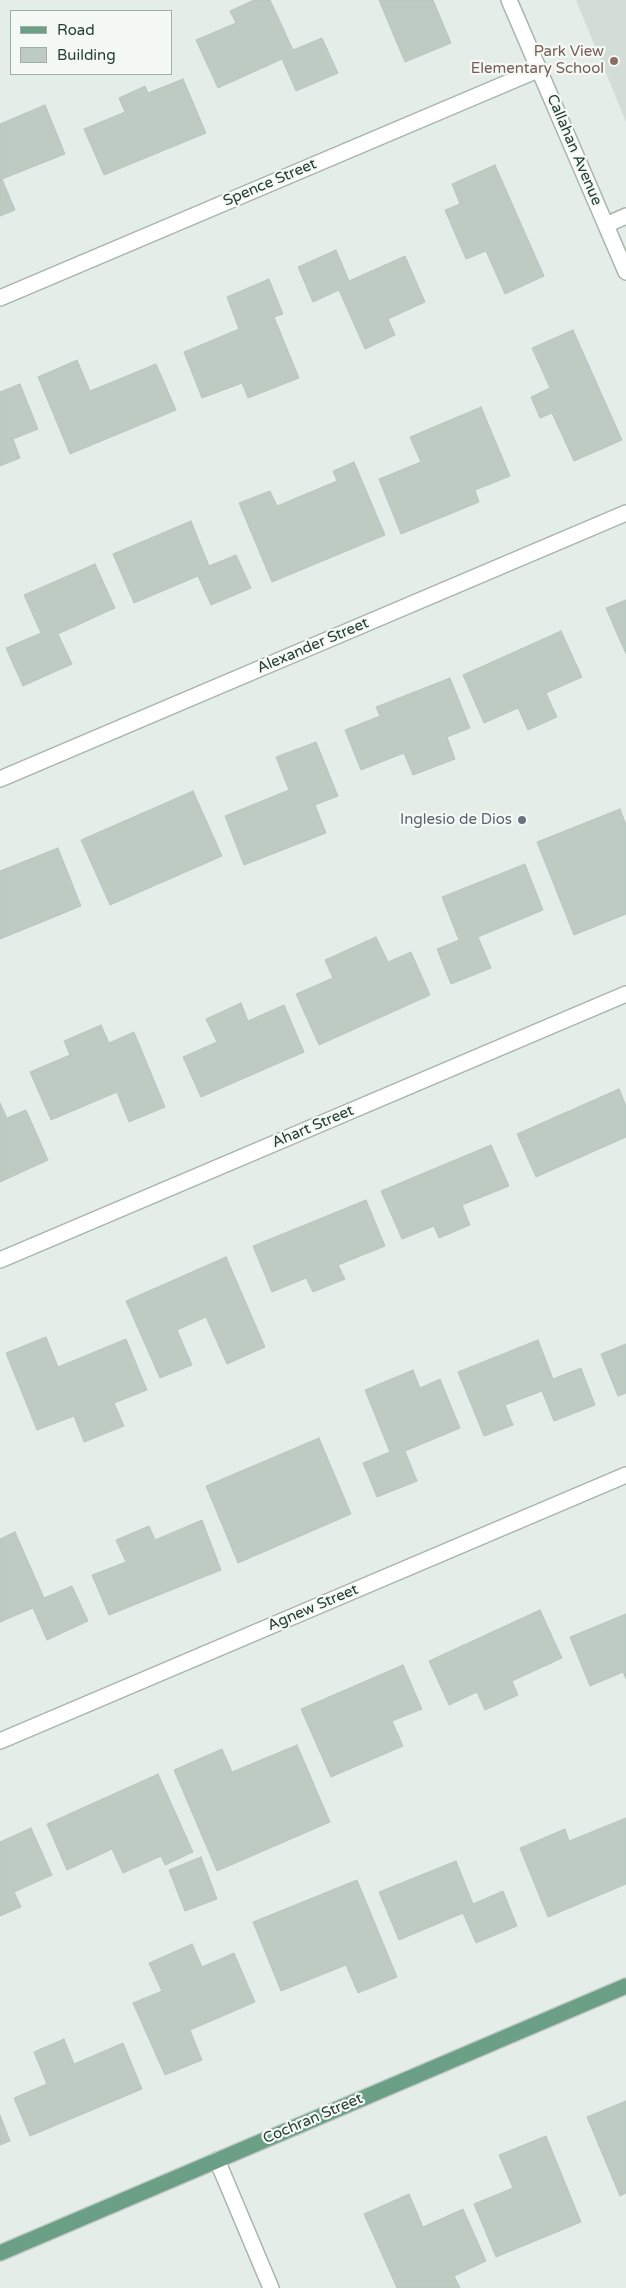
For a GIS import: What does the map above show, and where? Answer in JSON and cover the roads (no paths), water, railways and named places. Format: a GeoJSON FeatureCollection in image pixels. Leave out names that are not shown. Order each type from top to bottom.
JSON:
{"type":"FeatureCollection","features":[{"type":"Feature","properties":{"kind":"main road","name":"Cochran Street"},"geometry":{"type":"LineString","coordinates":[[0,2253],[626,1986]]}},
{"type":"Feature","properties":{"kind":"street","name":"Callahan Avenue"},"geometry":{"type":"LineString","coordinates":[[509,0],[626,272]]}},
{"type":"Feature","properties":{"kind":"street","name":"Spence Street"},"geometry":{"type":"LineString","coordinates":[[0,298],[540,69]]}},
{"type":"Feature","properties":{"kind":"street"},"geometry":{"type":"LineString","coordinates":[[606,225],[626,216]]}},
{"type":"Feature","properties":{"kind":"street","name":"Alexander Street"},"geometry":{"type":"LineString","coordinates":[[0,779],[626,513]]}},
{"type":"Feature","properties":{"kind":"street","name":"Ahart Street"},"geometry":{"type":"LineString","coordinates":[[0,1260],[626,994]]}},
{"type":"Feature","properties":{"kind":"street","name":"Agnew Street"},"geometry":{"type":"LineString","coordinates":[[0,1741],[626,1475]]}},
{"type":"Feature","properties":{"kind":"street"},"geometry":{"type":"LineString","coordinates":[[217,2160],[272,2288]]}},
{"type":"Feature","properties":{"kind":"place","name":"Park View Elementary School"},"geometry":{"type":"Point","coordinates":[614,61]}},
{"type":"Feature","properties":{"kind":"place","name":"Inglesio de Dios"},"geometry":{"type":"Point","coordinates":[522,820]}}]}
